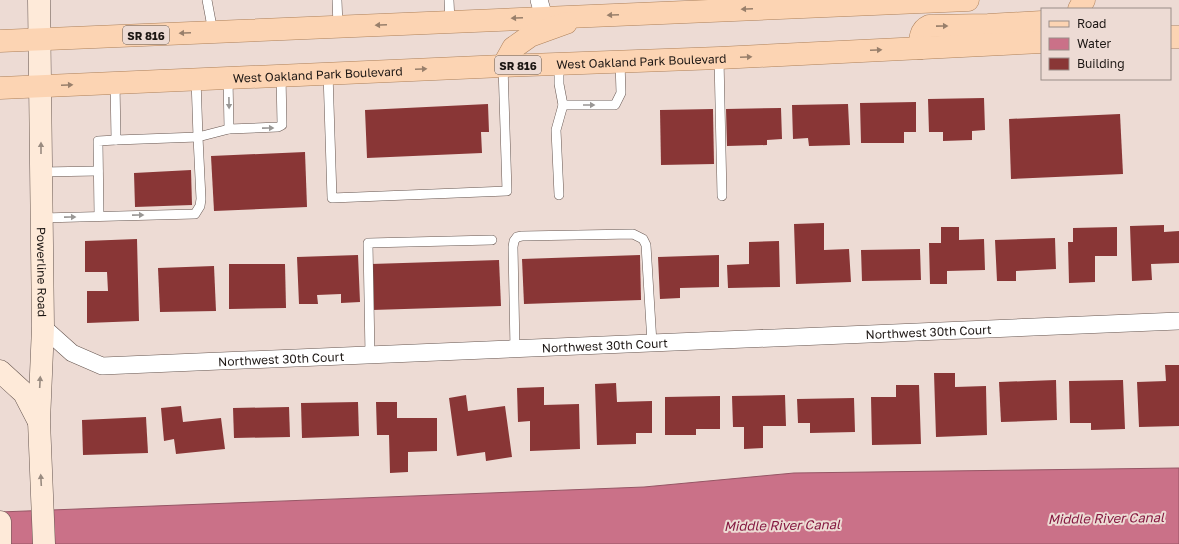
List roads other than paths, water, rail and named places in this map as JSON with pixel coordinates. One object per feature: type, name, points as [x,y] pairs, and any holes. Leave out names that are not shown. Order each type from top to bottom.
[{"type":"main road","name":"Powerline Road","points":[[39,0],[43,327],[39,421],[44,544]]},
{"type":"main road","name":"SR 816","points":[[0,41],[450,22],[544,6],[584,16],[636,10],[769,4],[968,0]]},
{"type":"main road","points":[[502,66],[513,48],[530,36],[584,16]]},
{"type":"main road","points":[[920,48],[922,31],[929,26],[1041,22]]},
{"type":"main road","name":"West Oakland Park Boulevard","points":[[0,88],[328,73],[719,58],[1041,42]]},
{"type":"main road","points":[[0,371],[24,393],[39,421]]},
{"type":"main road","points":[[0,522],[0,544]]},
{"type":"street","name":"Northwest 30th Court","points":[[43,327],[72,353],[102,366],[1179,321]]},
{"type":"lane","points":[[208,0],[213,32]]},
{"type":"lane","points":[[338,0],[338,26]]},
{"type":"lane","points":[[449,0],[450,22]]},
{"type":"lane","points":[[719,58],[722,196]]},
{"type":"lane","points":[[564,105],[615,105],[621,93],[620,62]]},
{"type":"lane","points":[[558,64],[558,84],[564,105],[556,130],[558,195]]},
{"type":"lane","points":[[328,73],[332,198],[460,193],[508,191],[502,66]]},
{"type":"lane","points":[[99,216],[98,141],[198,138],[229,128],[278,128],[282,125],[281,75]]},
{"type":"lane","points":[[228,78],[229,128]]},
{"type":"lane","points":[[42,218],[194,214],[200,206],[201,199],[196,79]]},
{"type":"lane","points":[[115,82],[116,140]]},
{"type":"lane","points":[[42,172],[98,171]]},
{"type":"lane","points":[[515,349],[513,248],[514,241],[517,237],[522,236],[633,234],[642,239],[646,245],[652,343]]},
{"type":"lane","points":[[370,355],[368,243],[492,240]]},
{"type":"water","name":"Middle River Canal","points":[[1179,468],[1179,544],[0,544],[0,512],[644,487],[794,473]]}]
